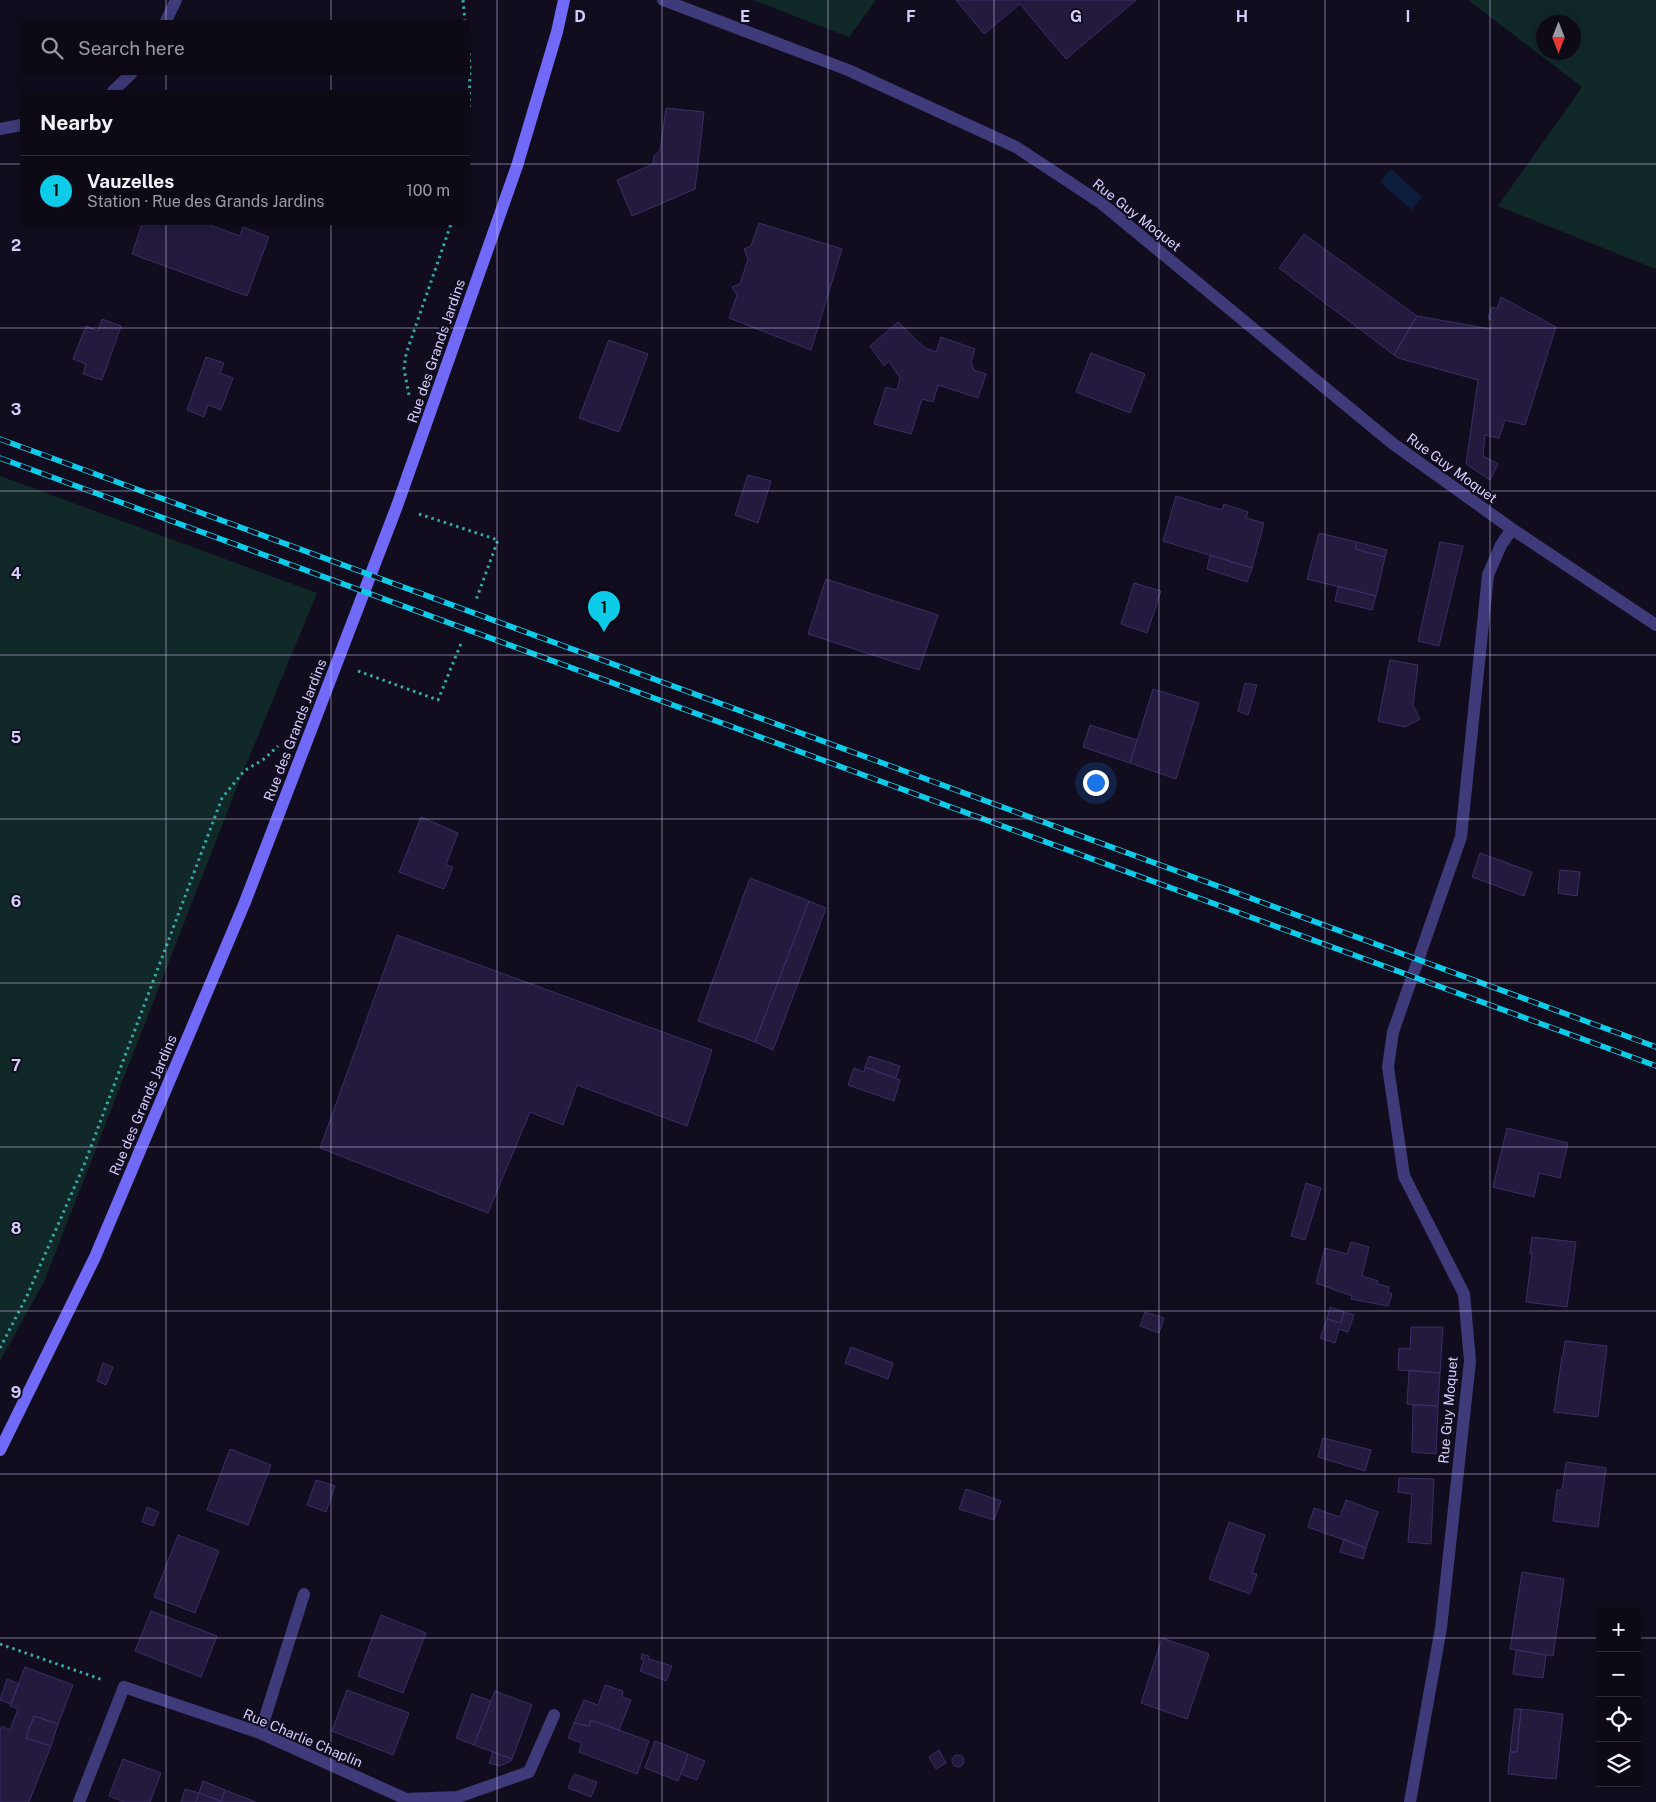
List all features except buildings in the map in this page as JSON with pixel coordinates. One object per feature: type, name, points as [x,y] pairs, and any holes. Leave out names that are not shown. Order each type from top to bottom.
[{"type":"main road","name":"Rue des Grands Jardins","points":[[0,1450],[96,1257],[246,902],[397,506],[517,166],[557,32],[564,0]]},
{"type":"street","points":[[166,20],[176,0]]},
{"type":"street","name":"Rue Guy Moquet","points":[[663,0],[848,70],[1016,147],[1101,203],[1392,443],[1512,529],[1656,625]]},
{"type":"street","points":[[114,90],[130,75]]},
{"type":"street","points":[[0,129],[20,125]]},
{"type":"street","name":"Rue Guy Moquet","points":[[1410,1802],[1440,1628],[1470,1361],[1464,1294],[1404,1176],[1388,1067],[1393,1032],[1461,838],[1488,575],[1501,545],[1512,529]]},
{"type":"street","points":[[260,1733],[304,1594]]},
{"type":"street","points":[[79,1802],[124,1687]]},
{"type":"street","name":"Rue Charlie Chaplin","points":[[124,1687],[260,1733],[406,1799],[458,1798],[529,1772],[554,1715]]},
{"type":"path","points":[[463,0],[465,20]]},
{"type":"path","points":[[469,90],[470,75]]},
{"type":"path","points":[[408,403],[410,394],[404,369],[406,354],[451,225]]},
{"type":"path","points":[[397,506],[498,540],[476,600]]},
{"type":"path","points":[[337,663],[438,700],[462,642]]},
{"type":"path","points":[[0,1348],[26,1298],[84,1165],[222,798],[244,771],[264,759],[284,740]]},
{"type":"path","points":[[0,1644],[124,1687]]},
{"type":"green space","points":[[753,0],[876,0],[849,37]]},
{"type":"green space","points":[[1468,0],[1656,0],[1656,269],[1498,206],[1582,87],[1547,60],[1581,60],[1581,15],[1536,15],[1536,52]]},
{"type":"green space","points":[[0,476],[317,593],[239,782],[44,1282],[0,1361]]},
{"type":"water","points":[[1391,169],[1422,197],[1412,210],[1380,182]]},
{"type":"railway","points":[[0,439],[1656,1047]]},
{"type":"railway","points":[[0,458],[1656,1066]]},
{"type":"place","name":"Vauzelles","points":[[604,632]]}]
